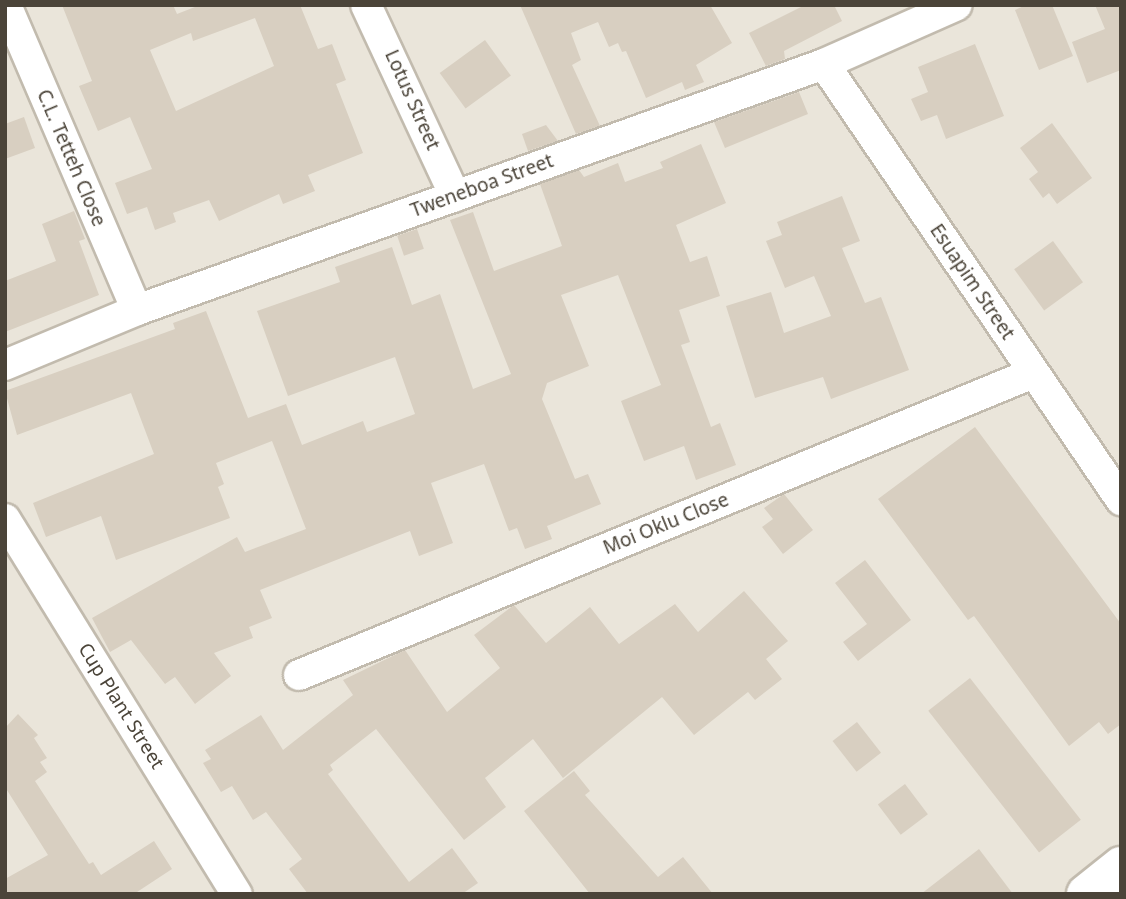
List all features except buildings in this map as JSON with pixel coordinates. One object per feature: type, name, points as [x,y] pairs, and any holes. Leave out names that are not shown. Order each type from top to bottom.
[{"type":"street","name":"C.L. Tetteh Close","points":[[6,5],[137,310]]},
{"type":"street","name":"Lotus Street","points":[[366,5],[455,196]]},
{"type":"street","name":"Tweneboa Street","points":[[5,365],[137,310],[824,64],[957,5]]},
{"type":"street","name":"Esuapim Street","points":[[824,64],[1121,500]]},
{"type":"street","name":"Moi Oklu Close","points":[[299,675],[1033,373]]},
{"type":"street","name":"Cup Plant Street","points":[[5,519],[237,894]]},
{"type":"street","points":[[1086,894],[1121,866]]},
{"type":"shaded area","points":[[5,5],[1121,5],[1121,894],[5,894]]}]
